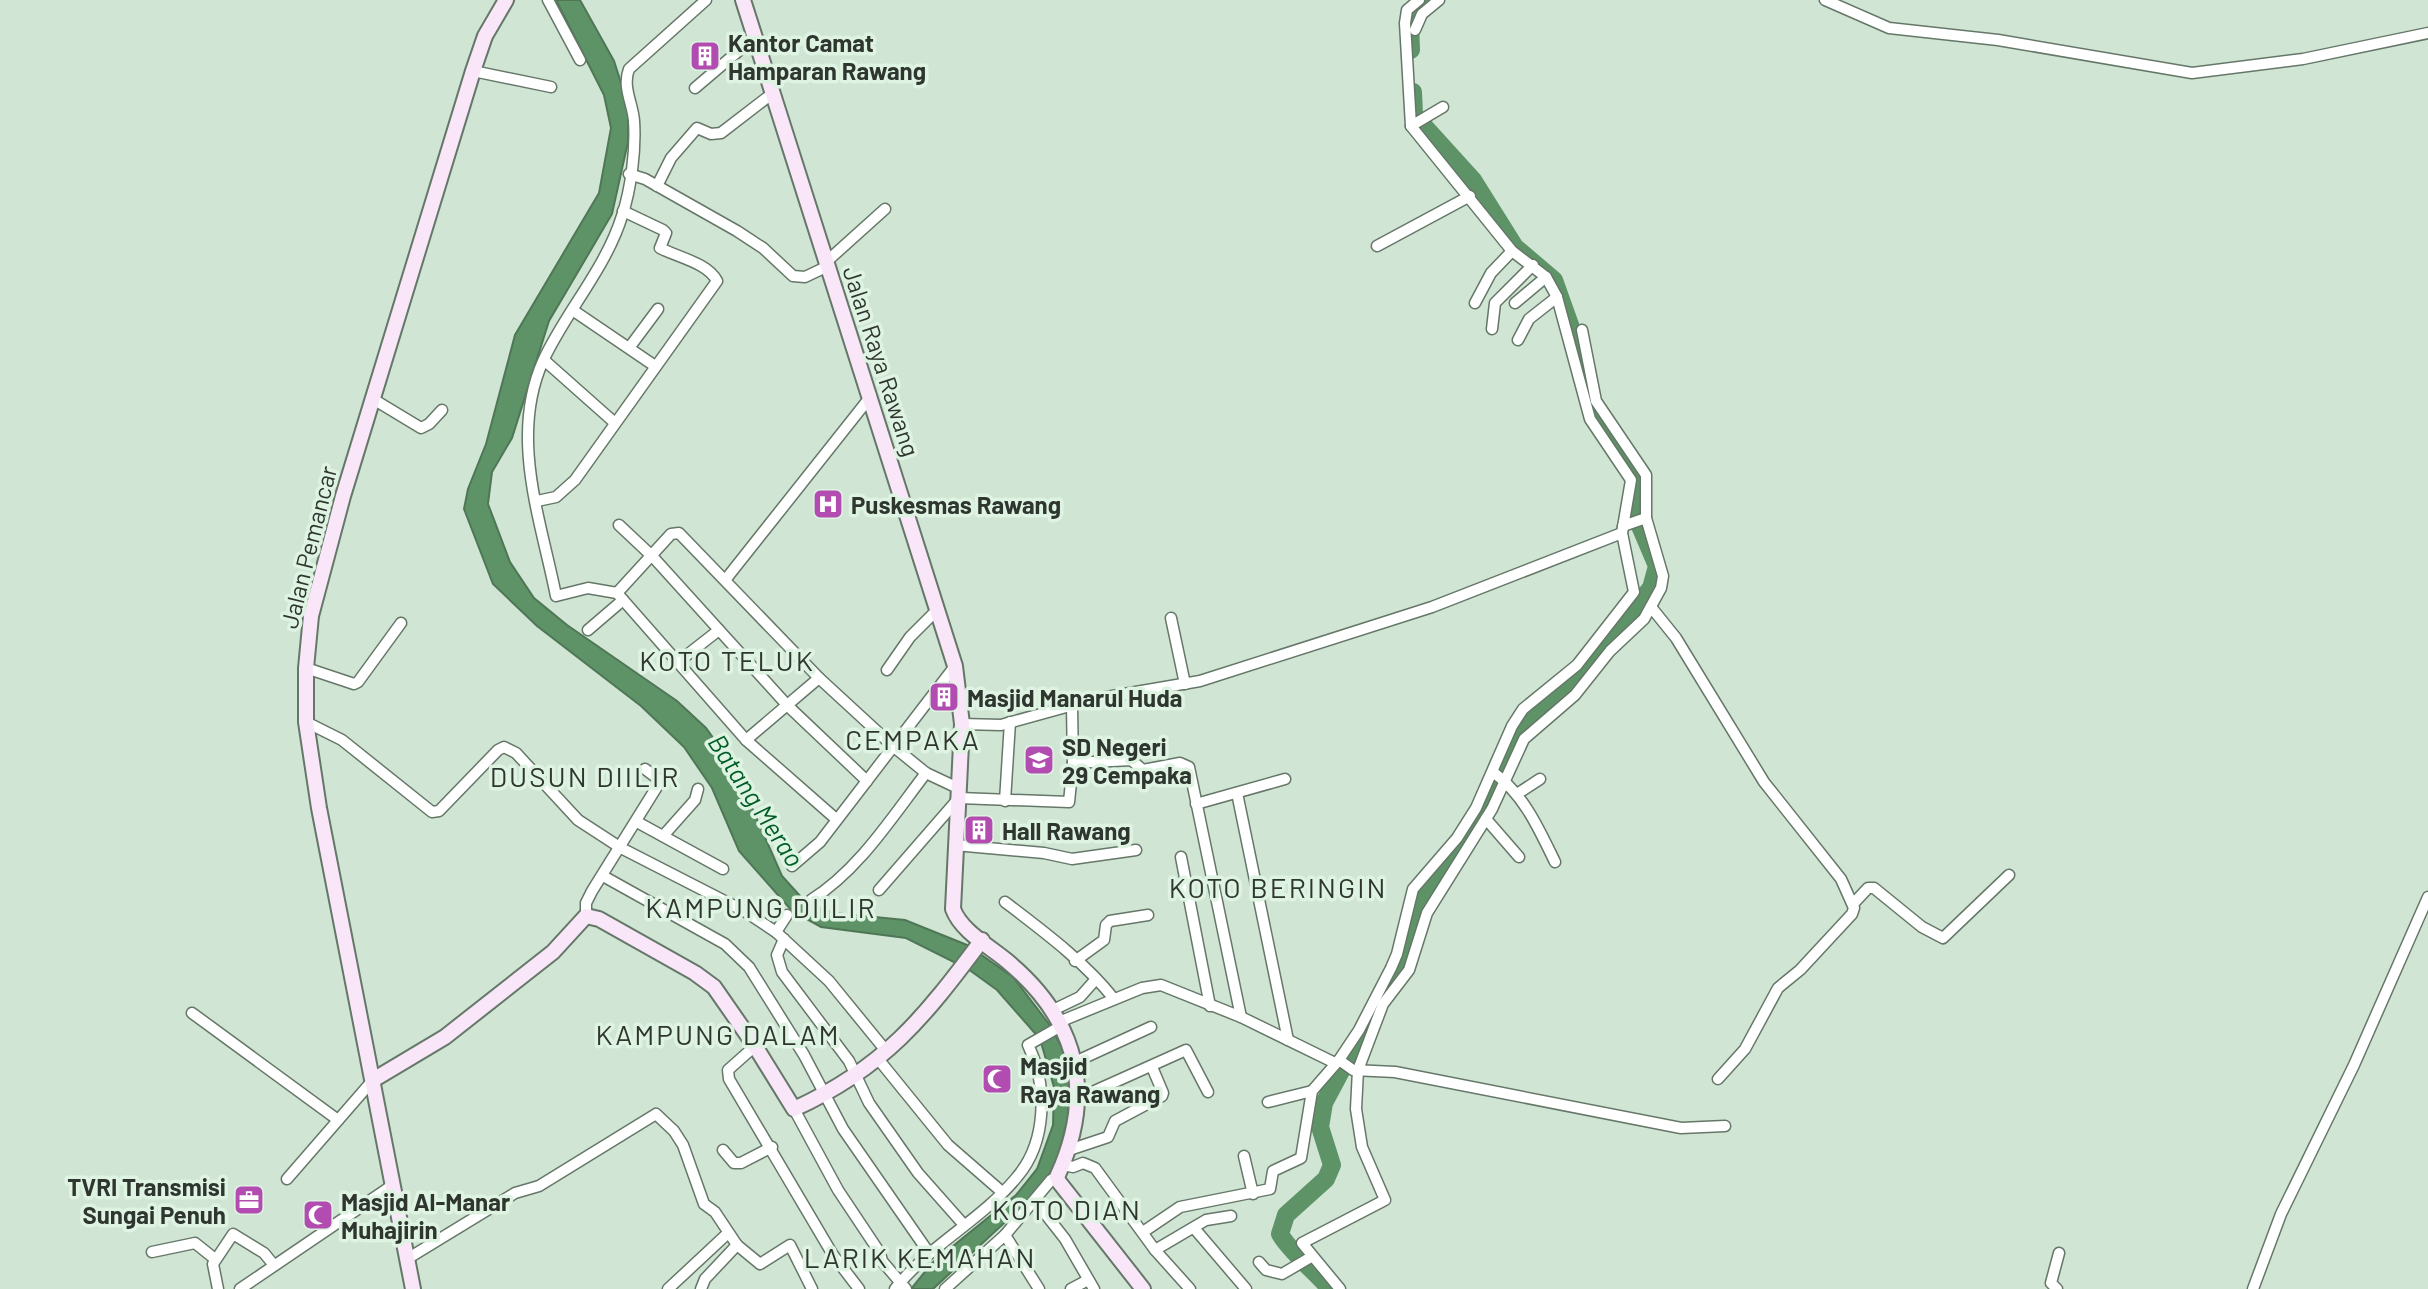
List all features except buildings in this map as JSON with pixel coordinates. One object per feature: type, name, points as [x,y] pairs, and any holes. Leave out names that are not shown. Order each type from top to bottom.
[{"type":"main road","name":"Jalan Pemancar","points":[[413,1289],[319,808],[306,722],[306,668],[311,617],[373,399],[473,71],[485,36],[506,0]]},
{"type":"main road","name":"Jalan Raya Rawang","points":[[743,0],[956,666],[962,724],[953,909],[979,943],[1018,970],[1057,1022],[1075,1062],[1079,1098],[1069,1150],[1060,1171]]},
{"type":"main road","points":[[373,1080],[444,1037],[553,952],[586,916],[599,919],[695,973],[714,987],[794,1109],[825,1095],[883,1056],[926,1013],[979,943]]},
{"type":"main road","points":[[1060,1171],[1143,1289]]},
{"type":"street","points":[[548,0],[580,60]]},
{"type":"street","points":[[706,0],[629,69],[626,82],[634,124],[623,211],[574,311],[544,360],[526,435],[526,456],[555,596],[588,588],[620,596],[746,740],[836,819]]},
{"type":"street","points":[[1268,1102],[1312,1091],[1339,1062],[1398,955],[1413,889],[1457,838],[1495,773],[1512,726],[1523,709],[1566,676],[1632,597],[1634,587],[1624,528],[1631,480],[1590,419],[1556,297],[1546,277],[1512,251],[1416,124],[1405,23],[1408,10],[1419,0]]},
{"type":"street","points":[[1415,30],[1422,14],[1439,0]]},
{"type":"street","points":[[1825,0],[1889,28],[1998,40],[2192,73],[2303,59],[2428,33]]},
{"type":"street","points":[[695,88],[755,37]]},
{"type":"street","points":[[473,71],[551,87]]},
{"type":"street","points":[[657,186],[671,158],[697,128],[711,134],[721,133],[772,93]]},
{"type":"street","points":[[1416,124],[1443,107]]},
{"type":"street","points":[[629,174],[657,186],[755,242],[793,276],[805,276],[826,265],[885,209]]},
{"type":"street","points":[[1377,246],[1470,196]]},
{"type":"street","points":[[537,501],[556,497],[575,480],[716,284],[717,278],[680,256],[662,249],[660,246],[666,233],[663,230],[623,211]]},
{"type":"street","points":[[1475,303],[1492,273],[1512,251]]},
{"type":"street","points":[[1492,328],[1495,303],[1533,265]]},
{"type":"street","points":[[1515,303],[1546,277]]},
{"type":"street","points":[[1518,340],[1529,319],[1556,297]]},
{"type":"street","points":[[629,348],[658,309]]},
{"type":"street","points":[[574,311],[655,366]]},
{"type":"street","points":[[1340,1289],[1307,1260],[1302,1244],[1385,1200],[1362,1147],[1356,1109],[1355,1070],[1387,996],[1409,970],[1430,907],[1486,819],[1524,739],[1576,695],[1651,607],[1663,576],[1645,518],[1646,475],[1596,401],[1582,330]]},
{"type":"street","points":[[544,360],[615,423]]},
{"type":"street","points":[[726,579],[871,396]]},
{"type":"street","points":[[373,399],[421,428],[429,424],[442,410]]},
{"type":"street","points":[[962,724],[1010,722],[1095,699],[1185,684],[1309,648],[1432,607],[1645,518]]},
{"type":"street","points":[[619,525],[653,557],[786,705],[867,781]]},
{"type":"street","points":[[588,630],[671,534],[679,533],[820,678],[894,747],[926,773],[960,793],[1006,801],[1069,802],[1073,763],[1072,707]]},
{"type":"street","points":[[1651,607],[1675,638],[1764,782],[1823,854],[1853,904],[1852,914],[1800,970],[1778,988],[1745,1049],[1718,1079]]},
{"type":"street","points":[[887,670],[910,637],[938,608]]},
{"type":"street","points":[[1171,618],[1185,684]]},
{"type":"street","points":[[306,668],[354,684],[401,623]]},
{"type":"street","points":[[678,662],[719,630]]},
{"type":"street","points":[[792,866],[820,842],[956,666]]},
{"type":"street","points":[[746,740],[820,678]]},
{"type":"street","points":[[306,722],[342,740],[432,812],[439,811],[498,750],[509,749],[516,753],[570,814],[621,848],[746,912],[780,935],[830,981],[948,1145],[1002,1192]]},
{"type":"street","points":[[1006,801],[1010,722]]},
{"type":"street","points":[[1073,763],[1131,761],[1143,769],[1184,764],[1189,767],[1241,1017]]},
{"type":"street","points":[[586,916],[586,904],[659,781],[645,769]]},
{"type":"street","points":[[811,900],[831,887],[866,850],[926,773]]},
{"type":"street","points":[[1495,773],[1506,781],[1531,811],[1555,862]]},
{"type":"street","points":[[1196,804],[1285,779]]},
{"type":"street","points":[[1517,794],[1540,779]]},
{"type":"street","points":[[663,836],[695,800],[698,789]]},
{"type":"street","points":[[879,890],[960,793]]},
{"type":"street","points":[[1237,793],[1288,1040]]},
{"type":"street","points":[[1486,819],[1519,858]]},
{"type":"street","points":[[637,822],[723,869]]},
{"type":"street","points":[[955,845],[1044,853],[1072,859],[1136,850]]},
{"type":"street","points":[[1181,857],[1210,1006]]},
{"type":"street","points":[[1853,904],[1868,888],[1874,888],[1922,928],[1943,938],[2009,875]]},
{"type":"street","points":[[603,876],[725,944],[743,958],[804,1055],[860,1155],[929,1253]]},
{"type":"street","points":[[2253,1289],[2281,1214],[2354,1065],[2428,897]]},
{"type":"street","points":[[1005,902],[1096,979],[1114,999]]},
{"type":"street","points":[[787,915],[777,955],[782,972],[849,1061],[869,1103],[918,1173],[951,1214],[964,1225]]},
{"type":"street","points":[[1075,961],[1104,940],[1106,925],[1110,921],[1148,915]]},
{"type":"street","points":[[1398,955],[1412,959]]},
{"type":"street","points":[[794,1109],[838,1190],[900,1287],[929,1253],[1002,1192],[1026,1164],[1040,1125],[1040,1078],[1027,1045],[1057,1022],[1096,979]]},
{"type":"street","points":[[1057,1022],[1142,988],[1161,985],[1241,1017],[1355,1070],[1395,1072],[1681,1128],[1725,1126]]},
{"type":"street","points":[[192,1013],[338,1120]]},
{"type":"street","points":[[1075,1062],[1151,1027]]},
{"type":"street","points":[[755,1046],[731,1066],[727,1074],[833,1255],[859,1289]]},
{"type":"street","points":[[1079,1098],[1152,1068],[1186,1050],[1208,1092]]},
{"type":"street","points":[[1069,1150],[1108,1137],[1115,1121],[1162,1096],[1152,1068]]},
{"type":"street","points":[[287,1179],[373,1080]]},
{"type":"street","points":[[1143,1232],[1181,1208],[1253,1194],[1273,1187],[1272,1171],[1301,1158],[1312,1091]]},
{"type":"street","points":[[407,1259],[515,1192],[539,1186],[656,1114],[678,1138],[704,1204],[715,1212],[727,1234],[760,1264],[790,1245],[812,1289]]},
{"type":"street","points":[[723,1150],[734,1163],[741,1163],[772,1147]]},
{"type":"street","points":[[1244,1156],[1253,1194]]},
{"type":"street","points":[[945,1289],[1005,1235],[1060,1171],[1083,1163],[1095,1168],[1155,1250],[1190,1289]]},
{"type":"street","points":[[240,1289],[393,1185]]},
{"type":"street","points":[[1036,1202],[1065,1239],[1091,1284],[1070,1289]]},
{"type":"street","points":[[1155,1250],[1217,1216],[1231,1216]]},
{"type":"street","points":[[1194,1228],[1246,1289]]},
{"type":"street","points":[[218,1289],[218,1279],[212,1268],[215,1259],[233,1234],[264,1253],[273,1265]]},
{"type":"street","points":[[668,1289],[727,1234]]},
{"type":"street","points":[[1005,1235],[1039,1289]]},
{"type":"street","points":[[152,1252],[195,1243],[215,1259]]},
{"type":"street","points":[[701,1289],[705,1279],[737,1245]]},
{"type":"street","points":[[2057,1289],[2052,1283],[2059,1253]]},
{"type":"street","points":[[1259,1262],[1266,1270],[1282,1274],[1307,1260]]},
{"type":"shaded area","name":"Batang Merao","points":[[556,0],[580,0],[614,61],[628,105],[628,142],[612,214],[549,321],[512,438],[492,472],[488,504],[510,562],[534,598],[567,625],[677,701],[706,728],[734,767],[782,876],[801,897],[814,906],[834,913],[905,920],[967,945],[1013,977],[1049,1024],[1064,1051],[1070,1088],[1068,1117],[1058,1158],[1042,1188],[933,1289],[911,1289],[932,1263],[1016,1195],[1037,1169],[1053,1125],[1054,1087],[1040,1039],[997,990],[968,969],[906,938],[821,927],[792,911],[739,851],[712,788],[684,747],[641,706],[537,626],[493,584],[464,509],[468,489],[486,444],[515,335],[599,193],[611,128],[604,95]]},
{"type":"waterway","points":[[1411,50],[1410,23],[1427,0]]},
{"type":"waterway","points":[[1330,1289],[1280,1234],[1286,1215],[1326,1179],[1332,1165],[1320,1127],[1324,1103],[1373,1011],[1406,962],[1428,885],[1468,838],[1529,716],[1574,683],[1651,588],[1657,566],[1634,512],[1637,478],[1588,400],[1584,364],[1554,280],[1515,247],[1473,180],[1414,115],[1413,92]]},
{"type":"place","name":"Kantor Camat Hamparan Rawang","points":[[705,56]]},
{"type":"place","name":"Puskesmas Rawang","points":[[828,504]]},
{"type":"place","name":"Masjid Manarul Huda","points":[[944,697]]},
{"type":"place","name":"SD Negeri 29 Cempaka","points":[[1039,760]]},
{"type":"place","name":"Hall Rawang","points":[[979,830]]},
{"type":"place","name":"Masjid Raya Rawang","points":[[997,1079]]},
{"type":"place","name":"TVRI Transmisi Sungai Penuh","points":[[249,1200]]},
{"type":"place","name":"Masjid Al-Manar Muhajirin","points":[[318,1215]]},
{"type":"district","name":"KOTO TELUK","points":[[727,660]]},
{"type":"district","name":"CEMPAKA","points":[[913,739]]},
{"type":"district","name":"DUSUN DIILIR","points":[[585,776]]},
{"type":"district","name":"KOTO BERINGIN","points":[[1278,887]]},
{"type":"district","name":"KAMPUNG DIILIR","points":[[761,907]]},
{"type":"district","name":"KAMPUNG DALAM","points":[[718,1034]]},
{"type":"district","name":"KOTO DIAN","points":[[1067,1209]]},
{"type":"district","name":"LARIK KEMAHAN","points":[[920,1257]]}]
